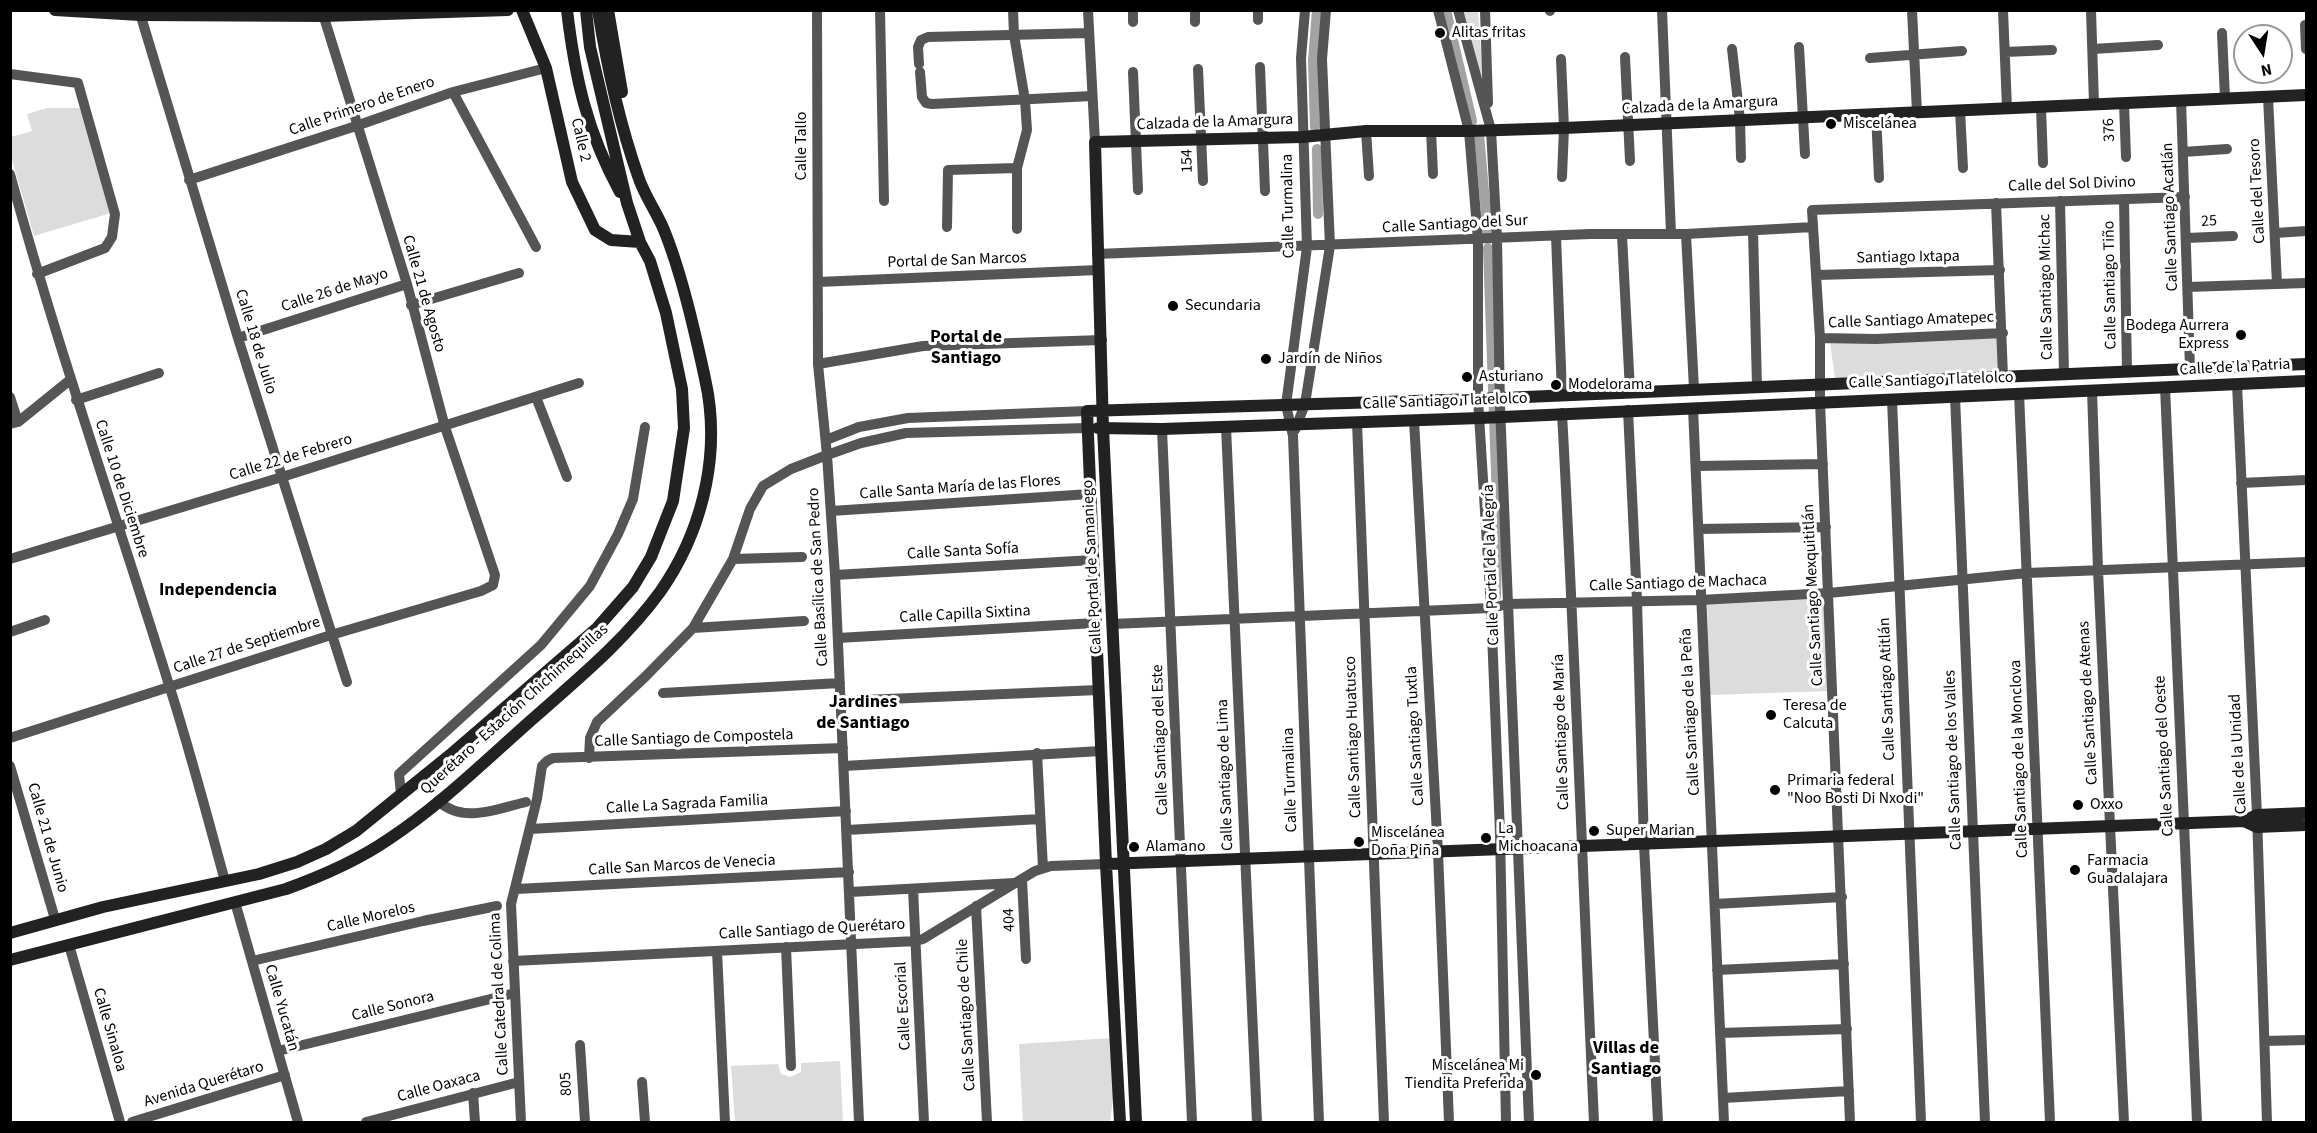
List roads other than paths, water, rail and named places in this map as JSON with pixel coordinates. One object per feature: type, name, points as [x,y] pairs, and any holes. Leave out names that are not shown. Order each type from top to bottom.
[{"type":"street","points":[[56,10],[139,13],[508,10]]},
{"type":"street","name":"Calle 2","points":[[522,10],[546,68],[572,182],[595,230],[611,240],[640,242]]},
{"type":"street","points":[[567,10],[578,87],[589,124],[604,164],[627,203]]},
{"type":"street","name":"Querétaro - Estación Chichimequillas","points":[[10,933],[55,920],[259,874],[297,862],[326,849],[356,831],[450,755],[597,628],[633,587],[651,557],[673,501],[684,428],[682,389],[666,313],[650,261],[640,242],[627,203],[590,47],[585,10]]},
{"type":"street","name":"Querétaro - Estación Chichimequillas","points":[[10,960],[286,889],[322,876],[389,839],[438,801],[586,672],[621,638],[660,592],[675,568],[696,522],[709,467],[711,440],[708,396],[688,304],[663,228],[644,193],[636,171],[615,98],[598,10]]},
{"type":"street","points":[[608,10],[621,89],[631,130],[663,228]]},
{"type":"street","name":"Calle Tallo","points":[[817,10],[818,282]]},
{"type":"street","points":[[880,10],[884,201]]},
{"type":"street","points":[[1013,10],[1014,35],[1026,100],[1027,130],[1017,168],[1017,229]]},
{"type":"street","name":"Calle Portal de Samaniego","points":[[1088,10],[1095,142],[1103,428],[1136,1122]]},
{"type":"street","points":[[1133,10],[1133,22]]},
{"type":"street","points":[[1195,10],[1195,22]]},
{"type":"street","name":"Calle Turmalina","points":[[1305,10],[1301,58],[1307,247],[1286,405],[1293,428],[1319,1122]]},
{"type":"street","name":"Calle Turmalina","points":[[1293,428],[1305,404],[1330,246],[1322,60],[1326,10]]},
{"type":"street","name":"Calle Portal de la Alegría","points":[[1438,10],[1469,131],[1478,240],[1478,399],[1491,608],[1501,849],[1506,1122]]},
{"type":"street","name":"Calle Portal de la Alegría","points":[[1458,10],[1490,125],[1497,238],[1500,397],[1529,1122]]},
{"type":"street","points":[[1485,10],[1490,125]]},
{"type":"street","points":[[1662,10],[1671,234]]},
{"type":"street","points":[[1912,10],[1917,112]]},
{"type":"street","points":[[2004,10],[2007,108]]},
{"type":"street","points":[[2091,10],[2094,104]]},
{"type":"street","name":"Calle 18 de Julio","points":[[139,13],[238,338],[347,682]]},
{"type":"street","name":"Calle 21 de Agosto","points":[[323,13],[356,126],[407,284],[445,427],[495,575],[493,585]]},
{"type":"street","points":[[2305,25],[2307,49]]},
{"type":"street","points":[[1089,33],[927,37],[921,40],[918,47],[922,97],[926,103],[1092,96]]},
{"type":"street","points":[[2222,33],[2225,98]]},
{"type":"street","points":[[2093,49],[2158,45]]},
{"type":"street","points":[[1799,47],[1805,154]]},
{"type":"street","points":[[1732,49],[1740,120],[1741,158]]},
{"type":"street","points":[[2005,52],[2052,50]]},
{"type":"street","points":[[1870,58],[1962,51]]},
{"type":"street","points":[[1625,57],[1630,161]]},
{"type":"street","points":[[1561,59],[1564,128],[1562,177]]},
{"type":"street","points":[[1260,67],[1265,191]]},
{"type":"street","name":"Calle Primero de Enero","points":[[189,180],[453,92],[546,68]]},
{"type":"street","name":"154","points":[[1197,69],[1203,181]]},
{"type":"street","points":[[1133,72],[1138,190]]},
{"type":"street","points":[[10,74],[78,83],[115,214],[112,237],[105,248],[38,274]]},
{"type":"street","points":[[453,92],[536,247]]},
{"type":"street","name":"Calzada de la Amargura","points":[[1095,142],[1302,137],[1366,131],[1469,131],[1490,125],[1564,128],[2307,95]]},
{"type":"street","name":"Calle del Tesoro","points":[[2268,97],[2277,284]]},
{"type":"street","name":"Calle Santiago Acatlán","points":[[2181,100],[2190,368]]},
{"type":"street","name":"376","points":[[2124,103],[2126,157]]},
{"type":"street","points":[[2041,107],[2043,163]]},
{"type":"street","points":[[1960,110],[1963,168]]},
{"type":"street","points":[[1876,114],[1879,178]]},
{"type":"street","points":[[1431,130],[1433,174]]},
{"type":"street","points":[[1366,131],[1369,176]]},
{"type":"street","points":[[2183,152],[2227,149]]},
{"type":"street","points":[[947,227],[948,170],[1017,168]]},
{"type":"street","name":"Calle 10 de Diciembre","points":[[10,174],[76,400],[170,687],[225,881]]},
{"type":"street","name":"Calle del Sol Divino","points":[[1996,203],[2185,197]]},
{"type":"street","name":"Calle Santiago Tiño","points":[[2124,199],[2127,371]]},
{"type":"street","name":"Calle Santiago Michac","points":[[2060,201],[2064,373]]},
{"type":"street","points":[[1996,203],[2003,376]]},
{"type":"street","name":"Calle Santiago Mexquititlán","points":[[1850,1122],[1840,836],[1820,402],[1820,338],[1812,210],[1996,203]]},
{"type":"street","name":"Calle Santiago del Sur","points":[[1097,254],[1497,238],[1686,234],[1813,227]]},
{"type":"street","points":[[1753,231],[1757,386]]},
{"type":"street","points":[[2275,233],[2307,231]]},
{"type":"street","points":[[1686,234],[1694,389]]},
{"type":"street","points":[[1622,235],[1630,391]]},
{"type":"street","points":[[1556,236],[1562,394]]},
{"type":"street","name":"25","points":[[2187,238],[2233,236]]},
{"type":"street","name":"Portal de San Marcos","points":[[818,282],[1098,270]]},
{"type":"street","name":"Santiago Ixtapa","points":[[1817,275],[2000,270]]},
{"type":"street","points":[[411,305],[519,273]]},
{"type":"street","name":"Calle Basílica de San Pedro","points":[[818,282],[818,364],[826,440],[835,575],[859,1122]]},
{"type":"street","points":[[2188,287],[2307,283]]},
{"type":"street","name":"Calle 26 de Mayo","points":[[238,338],[407,284]]},
{"type":"street","name":"Calle Santiago Amatepec","points":[[1820,338],[1876,339],[2002,333]]},
{"type":"street","points":[[818,364],[923,346],[1102,340]]},
{"type":"street","name":"Calle de la Patria","points":[[2190,368],[2307,364]]},
{"type":"street","name":"Calle Santiago Tlatelolco","points":[[826,440],[859,427],[908,418],[1478,399],[2190,368]]},
{"type":"street","points":[[76,400],[159,373]]},
{"type":"street","points":[[10,397],[14,423],[70,380]]},
{"type":"street","name":"Calle de la Patria","points":[[2165,387],[2307,381]]},
{"type":"street","name":"Calle 22 de Febrero","points":[[10,559],[445,427],[579,383]]},
{"type":"street","name":"Calle de la Unidad","points":[[2236,384],[2257,821],[2267,1122]]},
{"type":"street","name":"Calle Santiago Tlatelolco","points":[[589,758],[590,738],[597,722],[693,628],[732,559],[750,510],[763,486],[791,469],[861,443],[906,433],[1088,428],[1293,428],[1357,422],[2165,387]]},
{"type":"street","name":"Calle Santiago del Oeste","points":[[2165,387],[2197,1122]]},
{"type":"street","name":"Calle Santiago de Atenas","points":[[2092,390],[2098,570],[2124,1122]]},
{"type":"street","name":"Calle Santiago de la Monclova","points":[[2019,393],[2050,1122]]},
{"type":"street","name":"Calle Santiago de los Valles","points":[[1955,396],[1985,1122]]},
{"type":"street","points":[[536,397],[567,477]]},
{"type":"street","name":"Calle Santiago Atitlán","points":[[1892,399],[1921,1122]]},
{"type":"street","name":"Calle Santiago de la Peña","points":[[1693,408],[1724,1122]]},
{"type":"street","points":[[1628,410],[1637,602],[1644,844],[1658,1122]]},
{"type":"street","name":"Calle Portal de Samaniego","points":[[1087,411],[1106,864],[1120,1122]]},
{"type":"street","name":"Calle Santiago de María","points":[[1562,413],[1573,603],[1581,846],[1594,1122]]},
{"type":"street","name":"Calle Santiago Tuxtla","points":[[1414,420],[1438,852],[1449,1122]]},
{"type":"street","name":"Calle Santiago Huatusco","points":[[1357,422],[1384,1122]]},
{"type":"street","points":[[401,794],[399,774],[541,645],[590,586],[618,534],[633,499],[645,427]]},
{"type":"street","name":"Calle Santiago de Lima","points":[[1226,427],[1257,1122]]},
{"type":"street","name":"Calle Santiago del Este","points":[[1162,429],[1192,1122]]},
{"type":"street","points":[[1697,466],[1823,464]]},
{"type":"street","points":[[2241,483],[2307,480]]},
{"type":"street","name":"Calle Santa María de las Flores","points":[[831,511],[1090,494]]},
{"type":"street","points":[[1700,529],[1826,527]]},
{"type":"street","points":[[732,559],[802,557]]},
{"type":"street","name":"Calle Santa Sofía","points":[[835,575],[1093,560]]},
{"type":"street","name":"Calle Santiago de Machaca","points":[[1112,624],[1491,608],[1508,604],[1700,600],[1829,593],[2027,573],[2307,562]]},
{"type":"street","name":"Calle 27 de Septiembre","points":[[10,738],[331,635],[481,591],[493,585]]},
{"type":"street","points":[[10,632],[45,620]]},
{"type":"street","points":[[693,628],[804,621]]},
{"type":"street","name":"Calle Capilla Sixtina","points":[[838,638],[1095,623]]},
{"type":"street","points":[[663,693],[840,683]]},
{"type":"street","points":[[841,701],[1098,690]]},
{"type":"street","name":"Calle Santiago de Compostela","points":[[547,761],[553,758],[843,748]]},
{"type":"street","points":[[844,766],[1101,751]]},
{"type":"street","points":[[1037,753],[1043,868]]},
{"type":"street","name":"Calle Catedral de Colima","points":[[521,1122],[511,904],[530,829],[542,766],[547,761]]},
{"type":"street","name":"Calle 21 de Junio","points":[[10,766],[55,920]]},
{"type":"street","points":[[438,801],[454,812],[464,814],[480,814],[526,802]]},
{"type":"street","name":"Calle La Sagrada Familia","points":[[530,829],[846,811]]},
{"type":"street","points":[[2257,821],[2307,813]]},
{"type":"street","points":[[847,830],[1041,819]]},
{"type":"street","points":[[2257,821],[2307,825]]},
{"type":"street","name":"Calle Santiago de Querétaro","points":[[513,961],[916,941],[1043,868],[2257,821]]},
{"type":"street","name":"Calle San Marcos de Venecia","points":[[516,890],[849,872]]},
{"type":"street","points":[[850,892],[1020,881]]},
{"type":"street","name":"404","points":[[1020,881],[1026,959]]},
{"type":"street","name":"Calle Escorial","points":[[913,889],[924,1122]]},
{"type":"street","points":[[1715,904],[1842,897]]},
{"type":"street","name":"Calle Yucatán","points":[[235,902],[298,1122]]},
{"type":"street","name":"Calle Morelos","points":[[252,961],[497,906]]},
{"type":"street","name":"Calle Santiago de Chile","points":[[976,906],[987,1122]]},
{"type":"street","name":"Calle Sinaloa","points":[[69,945],[120,1122]]},
{"type":"street","points":[[786,947],[791,1066]]},
{"type":"street","points":[[717,951],[725,1122]]},
{"type":"street","points":[[1718,970],[1845,964]]},
{"type":"street","name":"Calle Sonora","points":[[278,1051],[515,993]]},
{"type":"street","points":[[1720,1033],[1847,1029]]},
{"type":"street","points":[[2265,1041],[2307,1040]]},
{"type":"street","name":"805","points":[[580,1045],[585,1122]]},
{"type":"street","name":"Avenida Querétaro","points":[[132,1122],[285,1075]]},
{"type":"street","name":"Calle Oaxaca","points":[[366,1122],[519,1082]]},
{"type":"street","points":[[642,1082],[645,1122]]},
{"type":"street","points":[[1723,1098],[1849,1091]]},
{"type":"street","points":[[473,1093],[475,1122]]},
{"type":"waterway","points":[[1315,127],[1313,61],[1317,10]]},
{"type":"waterway","points":[[1446,10],[1472,121]]},
{"type":"waterway","points":[[1479,134],[1488,236]]},
{"type":"waterway","points":[[1317,149],[1318,214]]},
{"type":"waterway","points":[[1488,248],[1498,529],[1496,596]]},
{"type":"place","name":"Alitas fritas","points":[[1440,33]]},
{"type":"place","name":"Miscelánea","points":[[1831,124]]},
{"type":"place","name":"Secundaria","points":[[1173,306]]},
{"type":"place","name":"Bodega Aurrera Express","points":[[2241,335]]},
{"type":"place","name":"Jardín de Niños","points":[[1266,359]]},
{"type":"place","name":"Asturiano","points":[[1467,377]]},
{"type":"place","name":"Modelorama","points":[[1556,385]]},
{"type":"place","name":"Teresa de Calcuta","points":[[1771,715]]},
{"type":"place","name":"Primaria federal \"Noo Bosti Di Nxodi\"","points":[[1775,790]]},
{"type":"place","name":"Oxxo","points":[[2078,805]]},
{"type":"place","name":"Super Marian","points":[[1594,831]]},
{"type":"place","name":"La Michoacana","points":[[1486,838]]},
{"type":"place","name":"Miscelánea Doña Piña","points":[[1359,842]]},
{"type":"place","name":"Alamano","points":[[1134,847]]},
{"type":"place","name":"Farmacia Guadalajara","points":[[2075,870]]},
{"type":"place","name":"Miscelánea Mi Tiendita Preferida","points":[[1536,1075]]},
{"type":"district","name":"Portal de Santiago","points":[[966,348]]},
{"type":"district","name":"Independencia","points":[[218,591]]},
{"type":"district","name":"Jardines de Santiago","points":[[863,713]]},
{"type":"district","name":"Villas de Santiago","points":[[1626,1059]]}]
